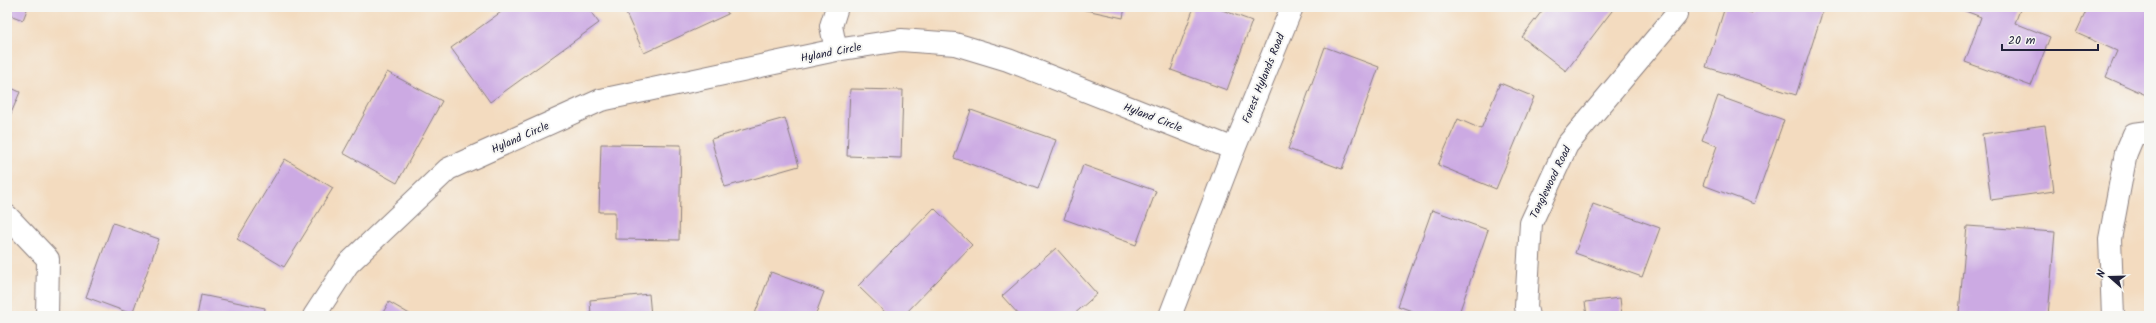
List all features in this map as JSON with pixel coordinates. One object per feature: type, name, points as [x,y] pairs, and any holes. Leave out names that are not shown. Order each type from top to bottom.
[{"type":"street","points":[[836,50],[831,26],[837,7]]},
{"type":"street","name":"Forest Hylands Road","points":[[1234,149],[1292,7]]},
{"type":"street","name":"Tanglewood Road","points":[[1528,316],[1526,307],[1531,223],[1567,145],[1676,15]]},
{"type":"street","name":"Hyland Circle","points":[[314,316],[348,264],[448,169],[601,100],[836,50],[901,40],[955,44],[1008,60],[1234,149]]},
{"type":"street","points":[[2113,316],[2110,238],[2126,153],[2134,134],[2149,132]]},
{"type":"street","points":[[1170,316],[1234,149]]},
{"type":"street","points":[[7,216],[48,259],[47,316]]},
{"type":"building","points":[[7,7],[28,7],[23,20],[7,14]]},
{"type":"building","points":[[508,7],[587,7],[599,23],[490,102],[451,48]]},
{"type":"building","points":[[628,7],[724,7],[728,14],[644,53],[624,9]]},
{"type":"building","points":[[1072,7],[1125,7],[1123,18]]},
{"type":"building","points":[[1194,7],[1214,7],[1252,21],[1227,90],[1171,70]]},
{"type":"building","points":[[1545,7],[1615,7],[1566,71],[1522,37]]},
{"type":"building","points":[[1725,7],[1733,7],[1752,13],[1754,7],[1824,7],[1796,95],[1706,67]]},
{"type":"building","points":[[1955,7],[2021,7],[2015,23],[2050,37],[2031,86],[1965,62],[1981,17]]},
{"type":"building","points":[[2088,7],[2149,7],[2149,87],[2146,95],[2106,77],[2117,51],[2076,33]]},
{"type":"building","points":[[1325,47],[1379,67],[1342,169],[1288,149]]},
{"type":"building","points":[[387,72],[442,101],[397,183],[343,153]]},
{"type":"building","points":[[1500,83],[1534,97],[1496,189],[1438,165],[1458,119],[1481,129]]},
{"type":"building","points":[[7,86],[20,92],[7,123]]},
{"type":"building","points":[[850,89],[903,90],[901,158],[847,156]]},
{"type":"building","points":[[1718,96],[1784,120],[1754,204],[1703,185],[1717,146],[1702,140]]},
{"type":"building","points":[[971,110],[1056,140],[1038,189],[954,158]]},
{"type":"building","points":[[785,118],[799,166],[725,187],[711,139]]},
{"type":"building","points":[[2045,125],[2054,191],[1991,200],[1982,134]]},
{"type":"building","points":[[601,144],[681,145],[679,240],[615,239],[615,212],[599,212]]},
{"type":"building","points":[[285,159],[333,188],[284,267],[237,239]]},
{"type":"building","points":[[1083,165],[1156,191],[1136,245],[1064,219]]},
{"type":"building","points":[[1593,204],[1660,228],[1642,277],[1575,253]]},
{"type":"building","points":[[934,208],[972,245],[903,316],[889,316],[858,286]]},
{"type":"building","points":[[1432,210],[1488,230],[1458,316],[1426,316],[1398,306]]},
{"type":"building","points":[[113,223],[159,239],[132,314],[86,297]]},
{"type":"building","points":[[1967,226],[2055,232],[2048,316],[2003,316],[1959,313]]},
{"type":"building","points":[[1056,248],[1097,294],[1072,316],[1020,316],[1002,296]]},
{"type":"building","points":[[771,272],[824,292],[815,316],[754,316]]},
{"type":"building","points":[[649,294],[651,316],[591,316],[590,300]]},
{"type":"building","points":[[201,295],[265,308],[264,316],[197,316]]},
{"type":"building","points":[[1620,298],[1622,316],[1587,316],[1585,302]]},
{"type":"building","points":[[389,302],[413,316],[381,316]]}]
